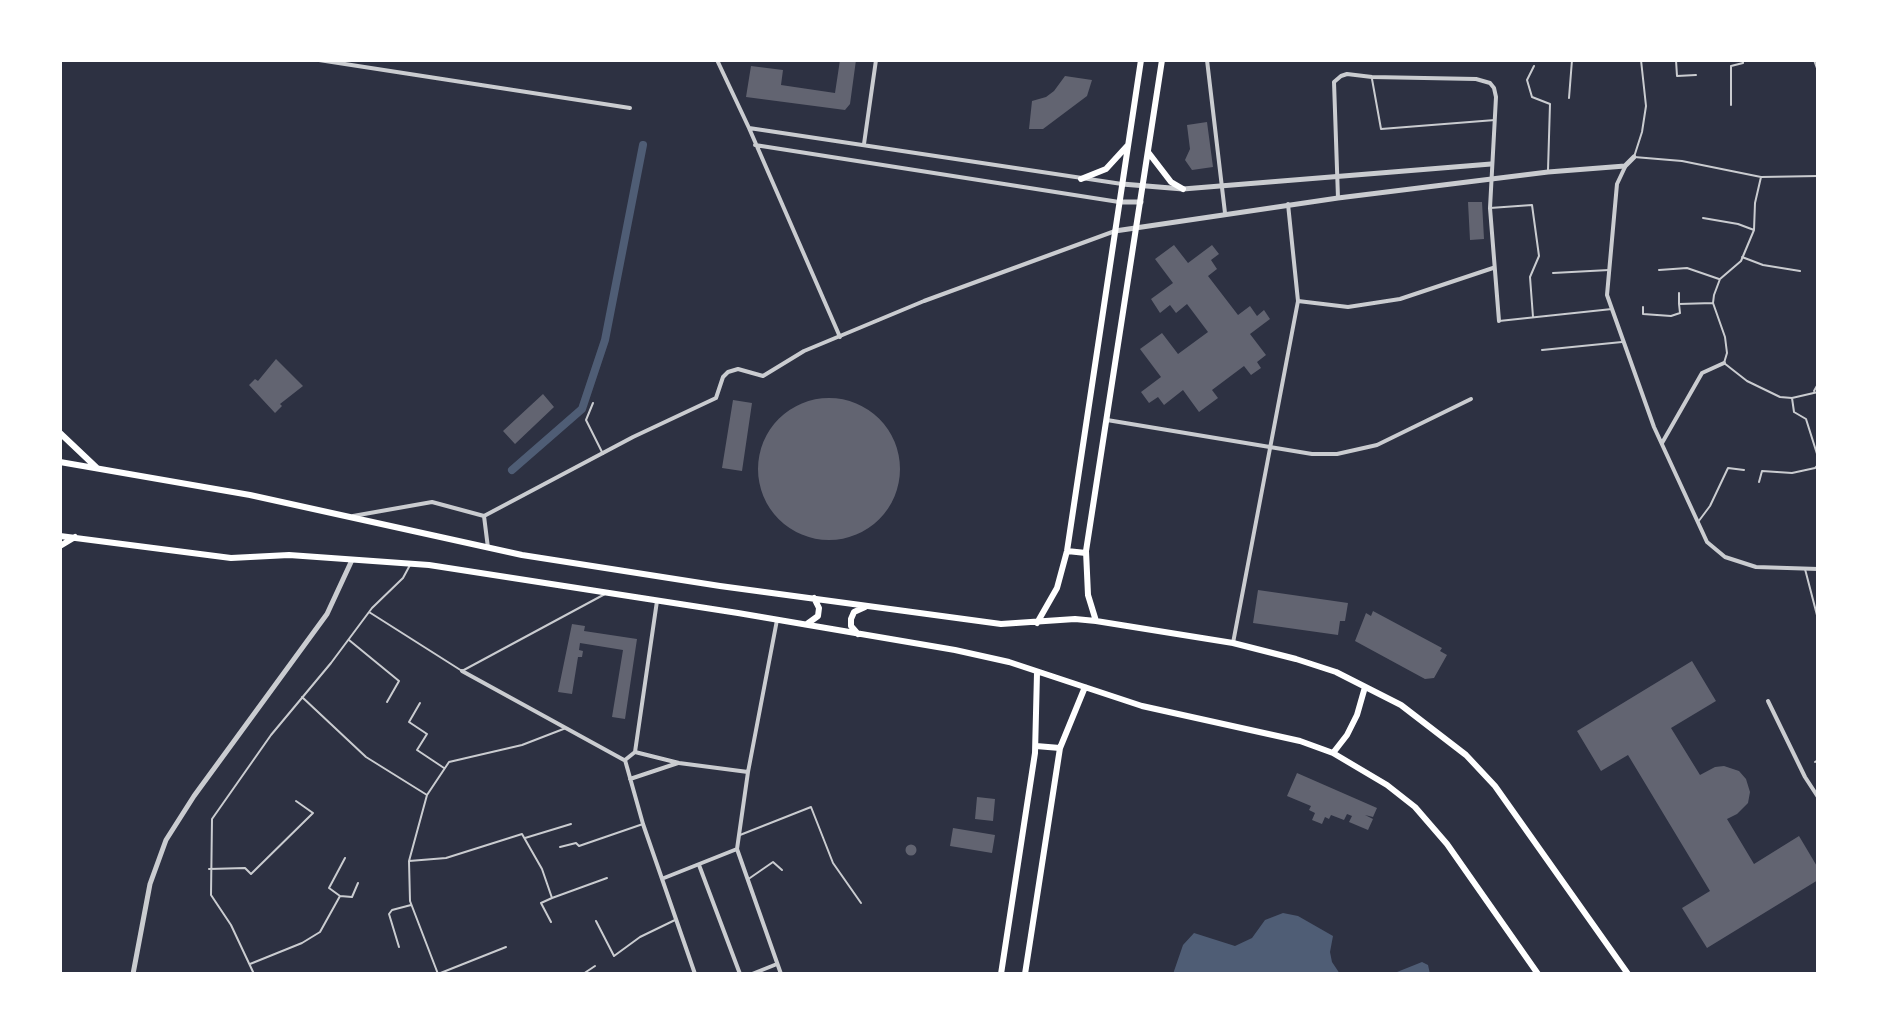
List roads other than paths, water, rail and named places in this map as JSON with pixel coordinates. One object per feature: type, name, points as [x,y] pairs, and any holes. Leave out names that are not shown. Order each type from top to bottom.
[{"type":"main road","points":[[1037,623],[1057,588],[1066,550],[1141,60]]},
{"type":"main road","points":[[1096,621],[1088,595],[1086,553],[1162,60]]},
{"type":"main road","points":[[1080,179],[1106,169],[1128,145]]},
{"type":"main road","points":[[1148,152],[1171,182],[1183,189]]},
{"type":"main road","points":[[60,434],[98,468]]},
{"type":"main road","points":[[60,462],[250,495],[488,548],[866,606],[1001,624],[1075,619],[1096,621],[1233,643],[1306,662],[1336,672],[1401,705],[1445,736],[1495,786],[1628,974]]},
{"type":"main road","points":[[60,536],[231,558],[289,555],[429,565],[806,624],[1009,662],[1142,706],[1299,741],[1332,753],[1393,789],[1423,814],[1447,844],[1538,974]]},
{"type":"main road","points":[[60,546],[75,537]]},
{"type":"main road","points":[[1066,550],[1086,553]]},
{"type":"main road","points":[[806,624],[818,616],[819,608],[814,598]]},
{"type":"main road","points":[[860,635],[851,626],[851,619],[854,612],[866,606]]},
{"type":"main road","points":[[1001,974],[1036,746],[1037,673]]},
{"type":"main road","points":[[1025,974],[1060,748],[1085,687]]},
{"type":"main road","points":[[1332,753],[1347,735],[1357,715],[1365,687]]},
{"type":"main road","points":[[1036,746],[1060,748]]},
{"type":"street","points":[[319,60],[630,108]]},
{"type":"street","points":[[717,60],[840,337]]},
{"type":"street","points":[[864,144],[876,60]]},
{"type":"street","points":[[1207,60],[1224,213]]},
{"type":"street","points":[[1338,198],[1334,82],[1347,74],[1486,81],[1494,88],[1495,120],[1490,208],[1492,268],[1499,321]]},
{"type":"street","points":[[749,128],[1080,179],[1183,189],[1491,164]]},
{"type":"street","points":[[755,145],[1119,202],[1141,202]]},
{"type":"street","points":[[1634,157],[1625,166],[1617,184],[1607,295],[1662,443],[1707,542],[1725,557],[1738,562],[1775,569],[1818,569]]},
{"type":"street","points":[[351,517],[432,502],[484,516],[716,398],[723,377],[728,372],[738,369],[763,376],[788,360],[977,280],[1115,231],[1288,204],[1548,172],[1625,166]]},
{"type":"street","points":[[1233,643],[1298,301],[1288,204]]},
{"type":"street","points":[[1298,301],[1348,307],[1400,299],[1492,268]]},
{"type":"street","points":[[1662,443],[1702,373],[1724,363]]},
{"type":"street","points":[[1107,420],[1312,454],[1347,452],[1377,445],[1471,399]]},
{"type":"street","points":[[484,516],[488,548]]},
{"type":"street","points":[[133,974],[150,884],[166,840],[194,796],[327,614],[351,560]]},
{"type":"street","points":[[625,760],[635,752],[657,601]]},
{"type":"street","points":[[777,620],[748,772],[737,849],[781,974]]},
{"type":"street","points":[[462,671],[625,760],[643,824],[664,878],[695,974]]},
{"type":"street","points":[[1768,701],[1805,777],[1818,797]]},
{"type":"street","points":[[635,752],[679,763],[748,772]]},
{"type":"street","points":[[630,779],[679,763]]},
{"type":"street","points":[[664,878],[737,849]]},
{"type":"street","points":[[699,865],[740,974]]},
{"type":"street","points":[[752,974],[777,964]]},
{"type":"lane","points":[[1569,98],[1572,60]]},
{"type":"lane","points":[[1641,60],[1646,102],[1642,132],[1634,157],[1682,161],[1761,177],[1818,176]]},
{"type":"lane","points":[[1676,60],[1677,76],[1696,75]]},
{"type":"lane","points":[[1731,105],[1731,66],[1743,63],[1743,60]]},
{"type":"lane","points":[[1771,61],[1783,60]]},
{"type":"lane","points":[[1814,60],[1818,71]]},
{"type":"lane","points":[[1534,66],[1527,80],[1532,97],[1550,104],[1548,172]]},
{"type":"lane","points":[[1372,77],[1381,129],[1495,120]]},
{"type":"lane","points":[[1761,177],[1755,203],[1754,230],[1736,267],[1720,279],[1713,303],[1725,338],[1727,353],[1724,363],[1767,393],[1792,398],[1816,391],[1818,384]]},
{"type":"lane","points":[[1490,208],[1532,205],[1539,256],[1530,277],[1533,317]]},
{"type":"lane","points":[[1703,218],[1738,224],[1754,230]]},
{"type":"lane","points":[[1742,256],[1763,265],[1800,271]]},
{"type":"lane","points":[[1659,270],[1687,268],[1720,279]]},
{"type":"lane","points":[[1553,273],[1609,270]]},
{"type":"lane","points":[[1643,307],[1643,314],[1671,316],[1680,314],[1679,293]]},
{"type":"lane","points":[[1679,304],[1713,303]]},
{"type":"lane","points":[[1499,321],[1612,309]]},
{"type":"lane","points":[[1542,350],[1624,342]]},
{"type":"lane","points":[[1792,398],[1794,412],[1806,419],[1818,457]]},
{"type":"lane","points":[[593,403],[586,420],[603,454]]},
{"type":"lane","points":[[1759,482],[1762,471],[1792,473],[1815,468],[1818,465]]},
{"type":"lane","points":[[1698,522],[1710,506],[1728,468],[1743,470]]},
{"type":"lane","points":[[254,974],[231,925],[211,895],[209,869],[212,819],[271,735],[349,640],[369,612],[403,578],[410,564]]},
{"type":"lane","points":[[1805,569],[1818,619]]},
{"type":"lane","points":[[369,612],[462,671],[607,593]]},
{"type":"lane","points":[[349,640],[399,681],[387,702]]},
{"type":"lane","points":[[302,697],[366,757],[427,795]]},
{"type":"lane","points":[[420,703],[409,722],[426,733],[417,750],[444,768]]},
{"type":"lane","points":[[506,947],[438,974],[411,905],[409,861],[427,795],[451,761],[522,745],[566,728]]},
{"type":"lane","points":[[209,869],[245,868],[251,874],[314,813],[296,801]]},
{"type":"lane","points":[[740,835],[811,807],[833,863],[861,903]]},
{"type":"lane","points":[[525,838],[571,824]]},
{"type":"lane","points":[[560,847],[576,843],[579,846],[643,824]]},
{"type":"lane","points":[[409,861],[446,858],[522,834],[542,869],[552,898]]},
{"type":"lane","points":[[345,858],[329,888],[340,896],[352,897],[358,883]]},
{"type":"lane","points":[[747,880],[773,861],[782,870]]},
{"type":"lane","points":[[551,922],[541,903],[607,878]]},
{"type":"lane","points":[[250,964],[312,938],[328,921],[340,896]]},
{"type":"lane","points":[[399,947],[389,914],[392,910],[411,905]]},
{"type":"lane","points":[[596,921],[614,956],[640,937],[678,919]]},
{"type":"lane","points":[[583,974],[596,966]]},
{"type":"water","points":[[1283,913],[1298,916],[1333,936],[1330,952],[1332,962],[1340,974],[1173,974],[1183,945],[1194,933],[1235,946],[1252,938],[1265,920]]},
{"type":"water","points":[[1422,962],[1428,965],[1430,974],[1392,974]]},
{"type":"waterway","points":[[512,470],[582,409],[605,340],[643,145]]}]
